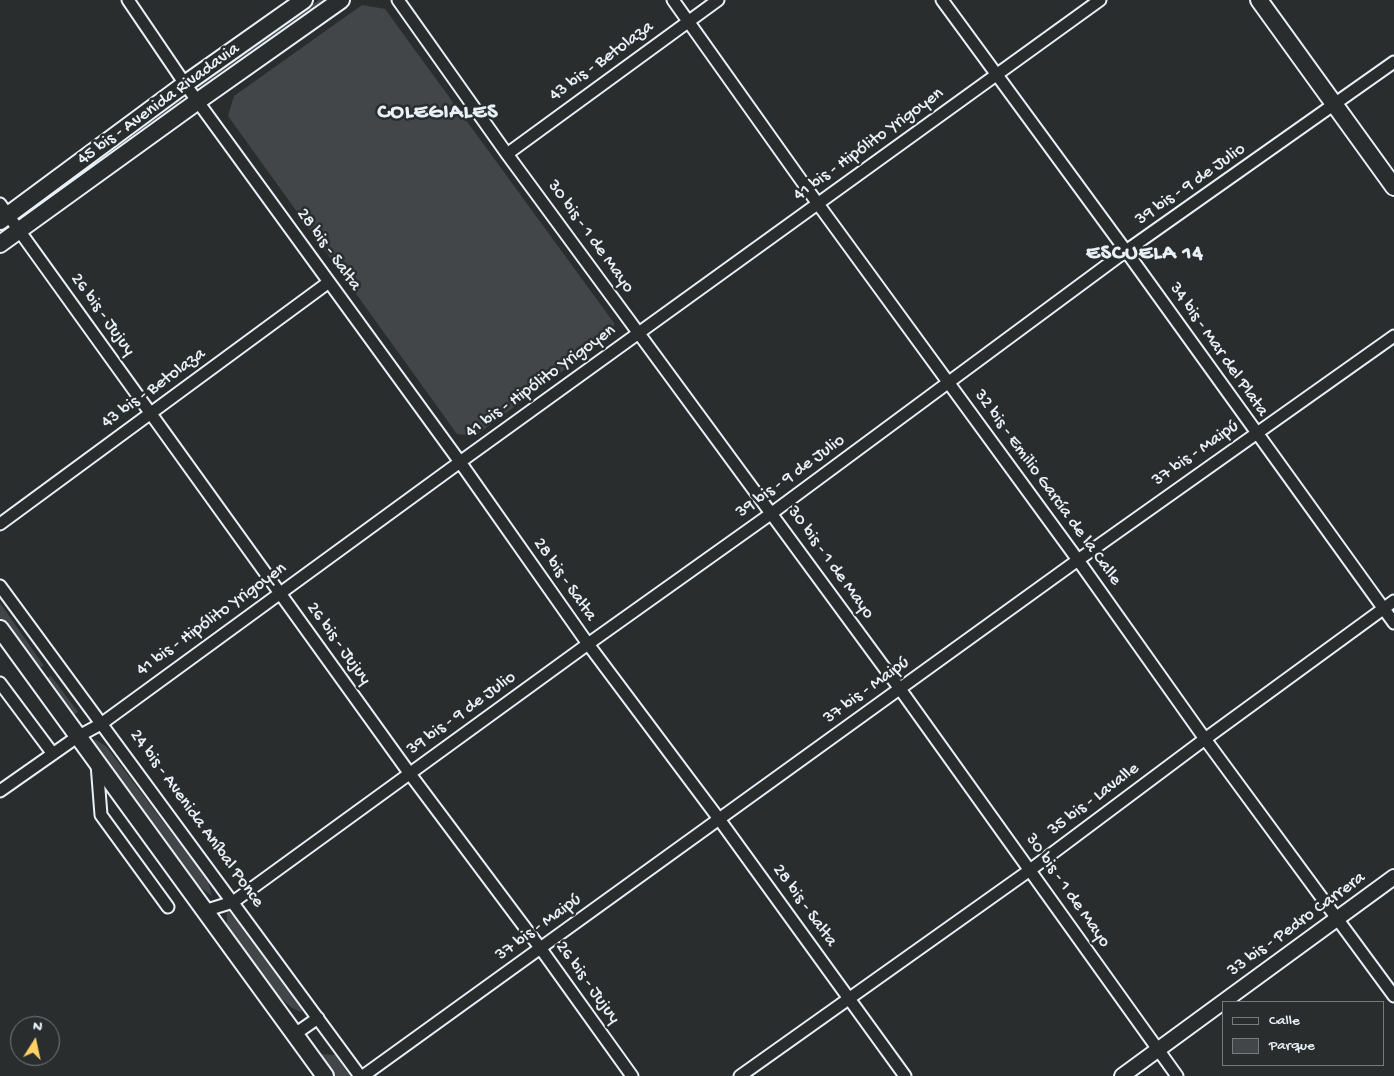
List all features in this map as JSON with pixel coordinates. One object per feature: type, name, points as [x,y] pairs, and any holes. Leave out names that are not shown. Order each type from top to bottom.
[{"type":"main road","name":"45 bis - Avenida Rivadavia","points":[[2,214],[304,0]]},
{"type":"main road","name":"45 bis - Avenida Rivadavia","points":[[0,244],[342,0]]},
{"type":"main road","points":[[1259,0],[1394,187]]},
{"type":"main road","points":[[0,630],[325,1076]]},
{"type":"street","name":"28 bis - Salta","points":[[128,0],[185,84],[460,462],[588,644],[719,819],[905,1076]]},
{"type":"street","name":"30 bis - 1 de Mayo","points":[[398,0],[507,154],[900,689],[1177,1076]]},
{"type":"street","name":"32 bis - Emilio García de la Calle","points":[[673,0],[947,383],[1078,560],[1204,739],[1394,996]]},
{"type":"street","name":"43 bis - Betolaza","points":[[507,154],[718,0]]},
{"type":"street","name":"34 bis - Mar del Plata","points":[[942,0],[1126,251],[1394,624]]},
{"type":"street","name":"41 bis - Hipólito Yrigoyen","points":[[0,791],[77,737],[101,724],[279,593],[1100,0]]},
{"type":"street","name":"39 bis - 9 de Julio","points":[[204,911],[233,902],[772,513],[1126,251],[1394,62]]},
{"type":"street","name":"26 bis - Jujuy","points":[[2,214],[19,230],[410,774],[541,949],[632,1076]]},
{"type":"street","name":"43 bis - Betolaza","points":[[0,524],[329,282]]},
{"type":"street","name":"37 bis - Maipú","points":[[362,1076],[541,949],[1078,560],[1394,336]]},
{"type":"street","name":"24 bis - Avenida Aníbal Ponce","points":[[0,586],[362,1076]]},
{"type":"street","name":"35 bis - Lavalle","points":[[740,1076],[1030,870],[1204,739],[1394,601]]},
{"type":"street","points":[[0,683],[53,754]]},
{"type":"street","points":[[97,764],[101,816],[168,907]]},
{"type":"street","name":"33 bis - Pedro Carrera","points":[[1224,1001],[1394,877]]},
{"type":"street","name":"33 bis - Pedro Carrera","points":[[1122,1076],[1222,1003]]},
{"type":"street","points":[[295,1034],[318,1018]]},
{"type":"green space","points":[[319,0],[328,0],[201,89],[198,85]]},
{"type":"green space","points":[[362,5],[385,9],[614,323],[614,333],[475,436],[457,434],[228,116],[234,96]]},
{"type":"green space","points":[[180,98],[183,102],[28,217],[24,213]]},
{"type":"green space","points":[[0,603],[44,666],[36,668],[0,618]]},
{"type":"green space","points":[[51,676],[78,712],[72,716],[45,679]]},
{"type":"green space","points":[[94,739],[106,746],[208,881],[212,896],[188,878],[96,750]]},
{"type":"green space","points":[[227,911],[235,917],[303,1010],[301,1012],[292,1008],[276,994],[230,932],[227,924]]},
{"type":"green space","points":[[319,1054],[335,1055],[350,1076],[335,1076]]},
{"type":"district","name":"COLEGIALES","points":[[438,114]]},
{"type":"district","name":"ESCUELA 14","points":[[1145,255]]}]
